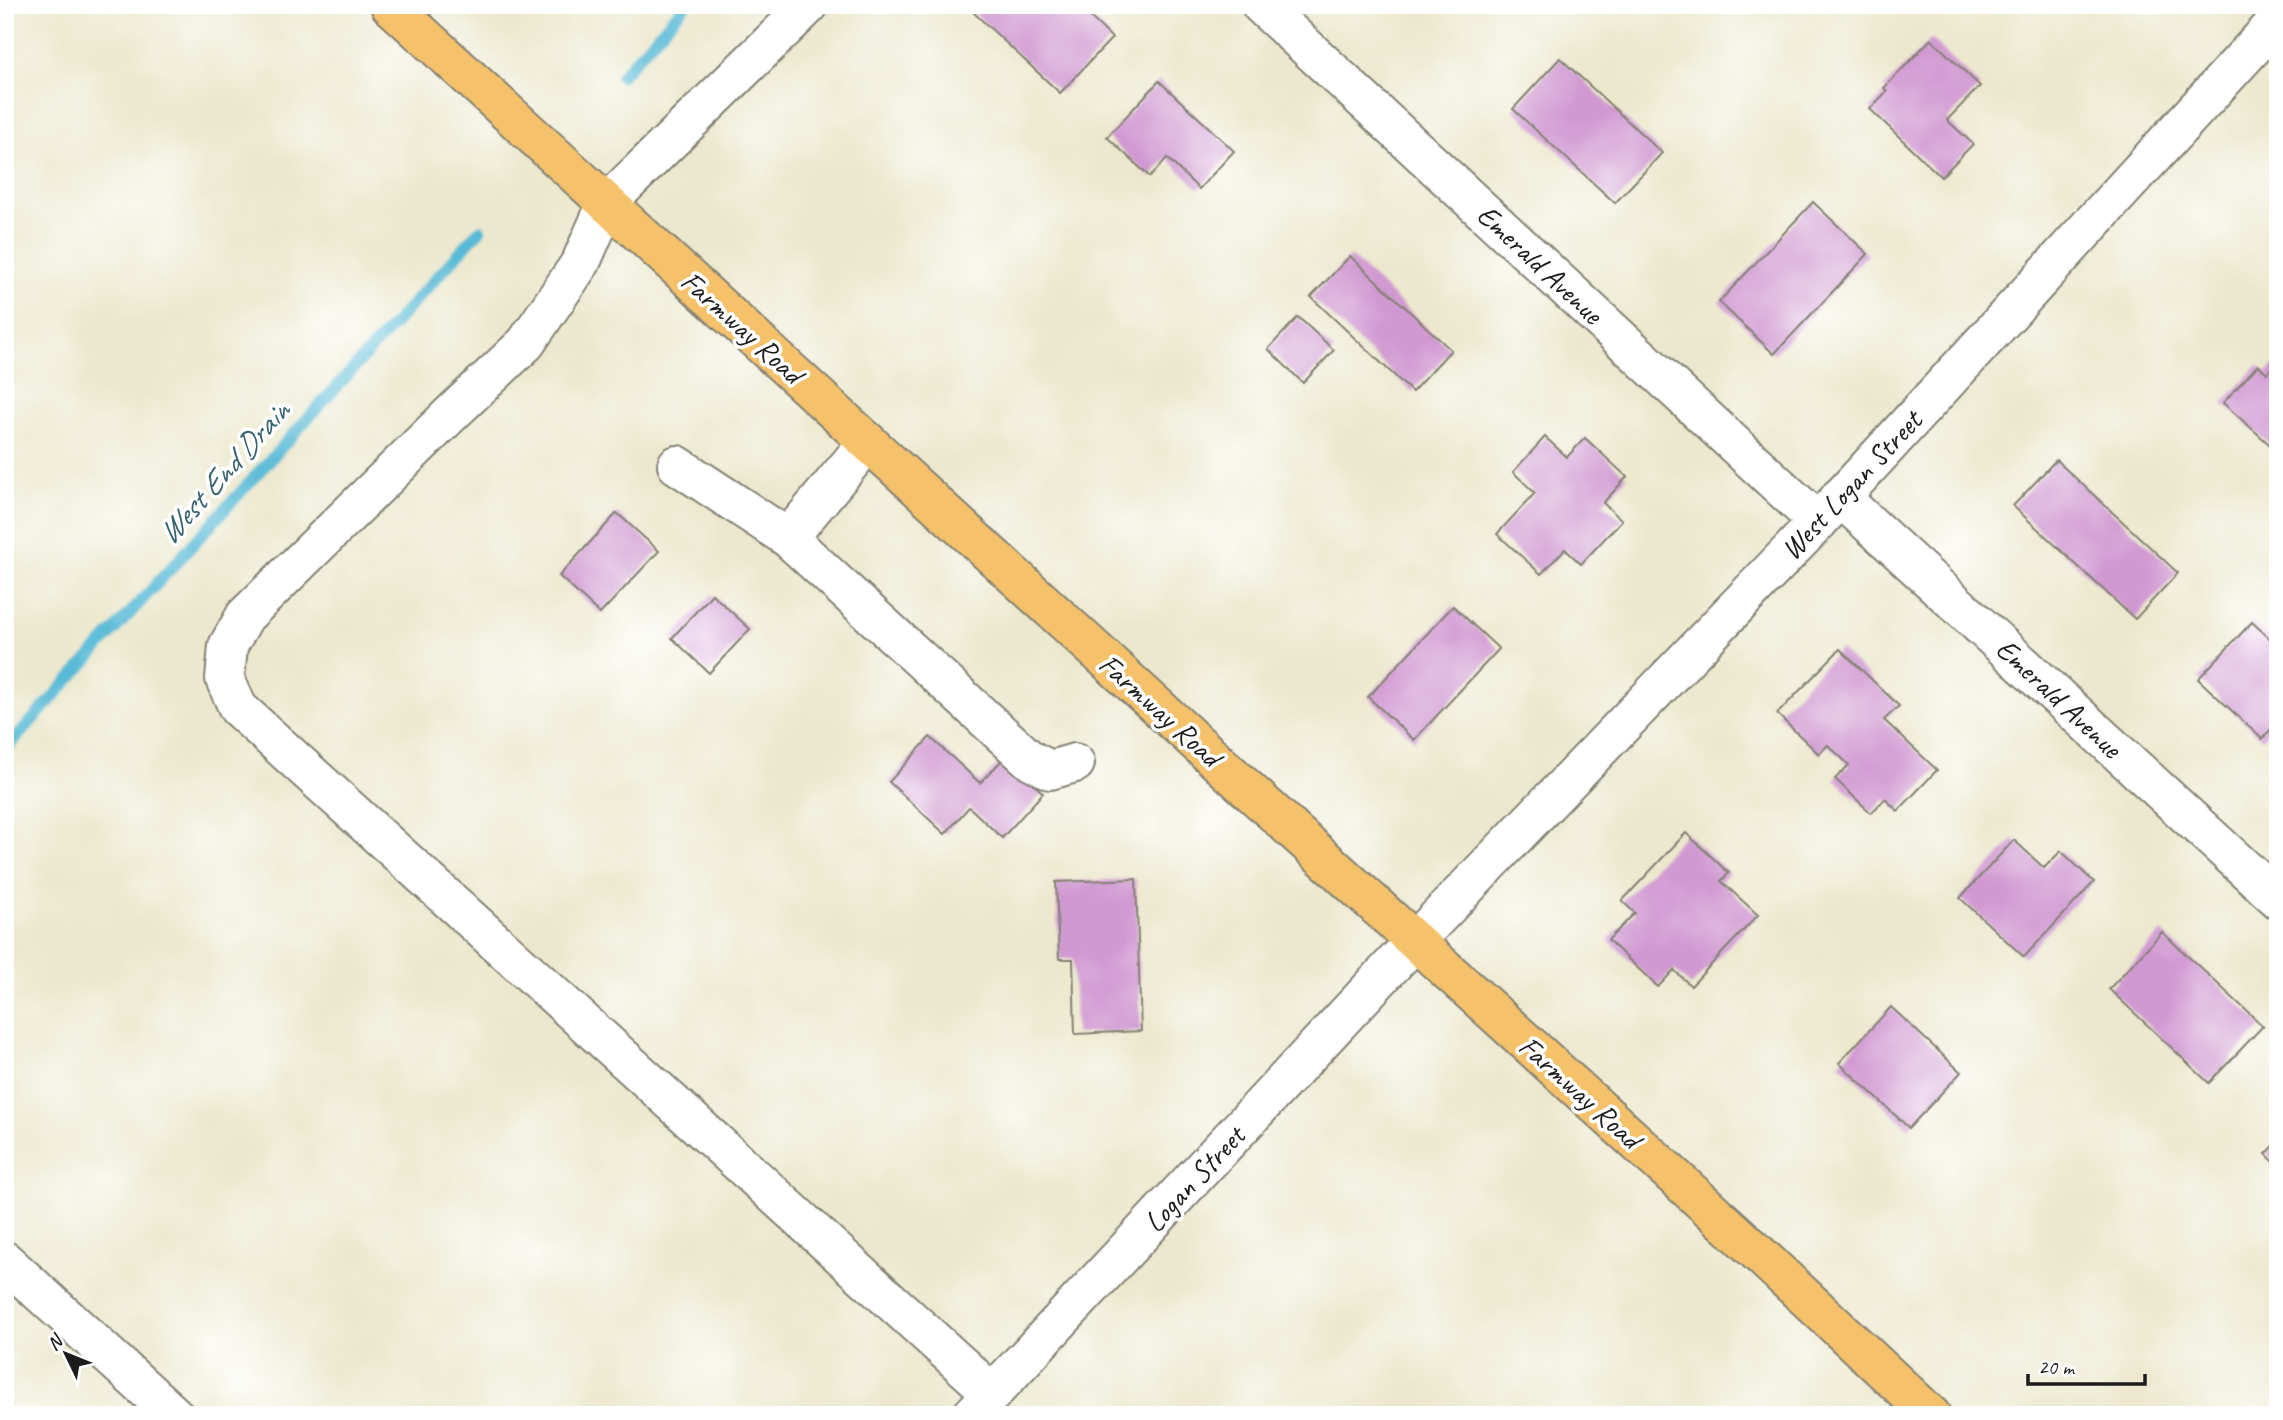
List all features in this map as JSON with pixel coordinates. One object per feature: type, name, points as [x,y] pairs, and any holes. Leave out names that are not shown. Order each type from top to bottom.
[{"type":"main road","name":"Farmway Road","points":[[390,5],[1742,1239],[1931,1415]]},
{"type":"street","points":[[809,5],[607,204],[581,262],[526,343],[245,616],[228,646],[225,679],[238,708],[982,1404]]},
{"type":"street","name":"Emerald Avenue","points":[[1261,5],[1829,510],[2278,899]]},
{"type":"street","name":"West Logan Street","points":[[1414,942],[1829,510],[2278,20]]},
{"type":"street","points":[[788,538],[868,442]]},
{"type":"street","points":[[677,465],[788,538],[1029,758],[1050,770],[1074,762]]},
{"type":"street","name":"Logan Street","points":[[982,1404],[1414,942]]},
{"type":"street","points":[[5,1261],[174,1415]]},
{"type":"building","points":[[981,5],[1078,5],[1112,38],[1060,93],[974,13]]},
{"type":"building","points":[[1931,39],[1980,86],[1947,120],[1973,144],[1941,177],[1870,109],[1887,91],[1884,88]]},
{"type":"building","points":[[1560,58],[1662,153],[1615,203],[1513,109]]},
{"type":"building","points":[[1159,81],[1234,151],[1199,189],[1167,158],[1150,177],[1107,137]]},
{"type":"building","points":[[1813,202],[1868,254],[1774,354],[1719,302]]},
{"type":"building","points":[[1350,256],[1451,350],[1412,392],[1311,297]]},
{"type":"building","points":[[1298,317],[1334,350],[1303,383],[1268,349]]},
{"type":"building","points":[[2278,362],[2278,452],[2223,403],[2258,365],[2267,373]]},
{"type":"building","points":[[1545,437],[1567,457],[1585,438],[1627,477],[1603,503],[1622,520],[1581,564],[1565,549],[1541,574],[1497,534],[1535,493],[1513,472]]},
{"type":"building","points":[[2056,460],[2178,573],[2135,619],[2013,506]]},
{"type":"building","points":[[617,513],[659,551],[600,614],[559,576]]},
{"type":"building","points":[[712,594],[750,629],[709,673],[672,638]]},
{"type":"building","points":[[1453,606],[1499,649],[1414,740],[1368,697]]},
{"type":"building","points":[[2252,622],[2278,646],[2278,722],[2262,739],[2198,679]]},
{"type":"building","points":[[1840,649],[1899,706],[1884,720],[1937,770],[1898,811],[1885,799],[1871,813],[1835,779],[1849,765],[1828,745],[1819,754],[1777,714]]},
{"type":"building","points":[[930,737],[980,783],[1005,757],[1043,793],[1002,838],[969,807],[945,834],[889,782]]},
{"type":"building","points":[[1686,833],[1729,873],[1721,881],[1758,915],[1691,986],[1674,970],[1658,987],[1608,940],[1635,913],[1622,901]]},
{"type":"building","points":[[2014,840],[2044,868],[2061,851],[2094,882],[2024,957],[1960,898]]},
{"type":"building","points":[[1136,879],[1141,1031],[1075,1034],[1073,959],[1059,959],[1056,882]]},
{"type":"building","points":[[2162,932],[2263,1026],[2209,1083],[2109,989]]},
{"type":"building","points":[[1891,1007],[1961,1072],[1909,1128],[1839,1063]]},
{"type":"building","points":[[2278,1142],[2278,1166],[2266,1154]]},
{"type":"waterway","name":"West End Drain","points":[[621,76],[685,5]]},
{"type":"waterway","name":"West End Drain","points":[[5,750],[480,230]]}]
